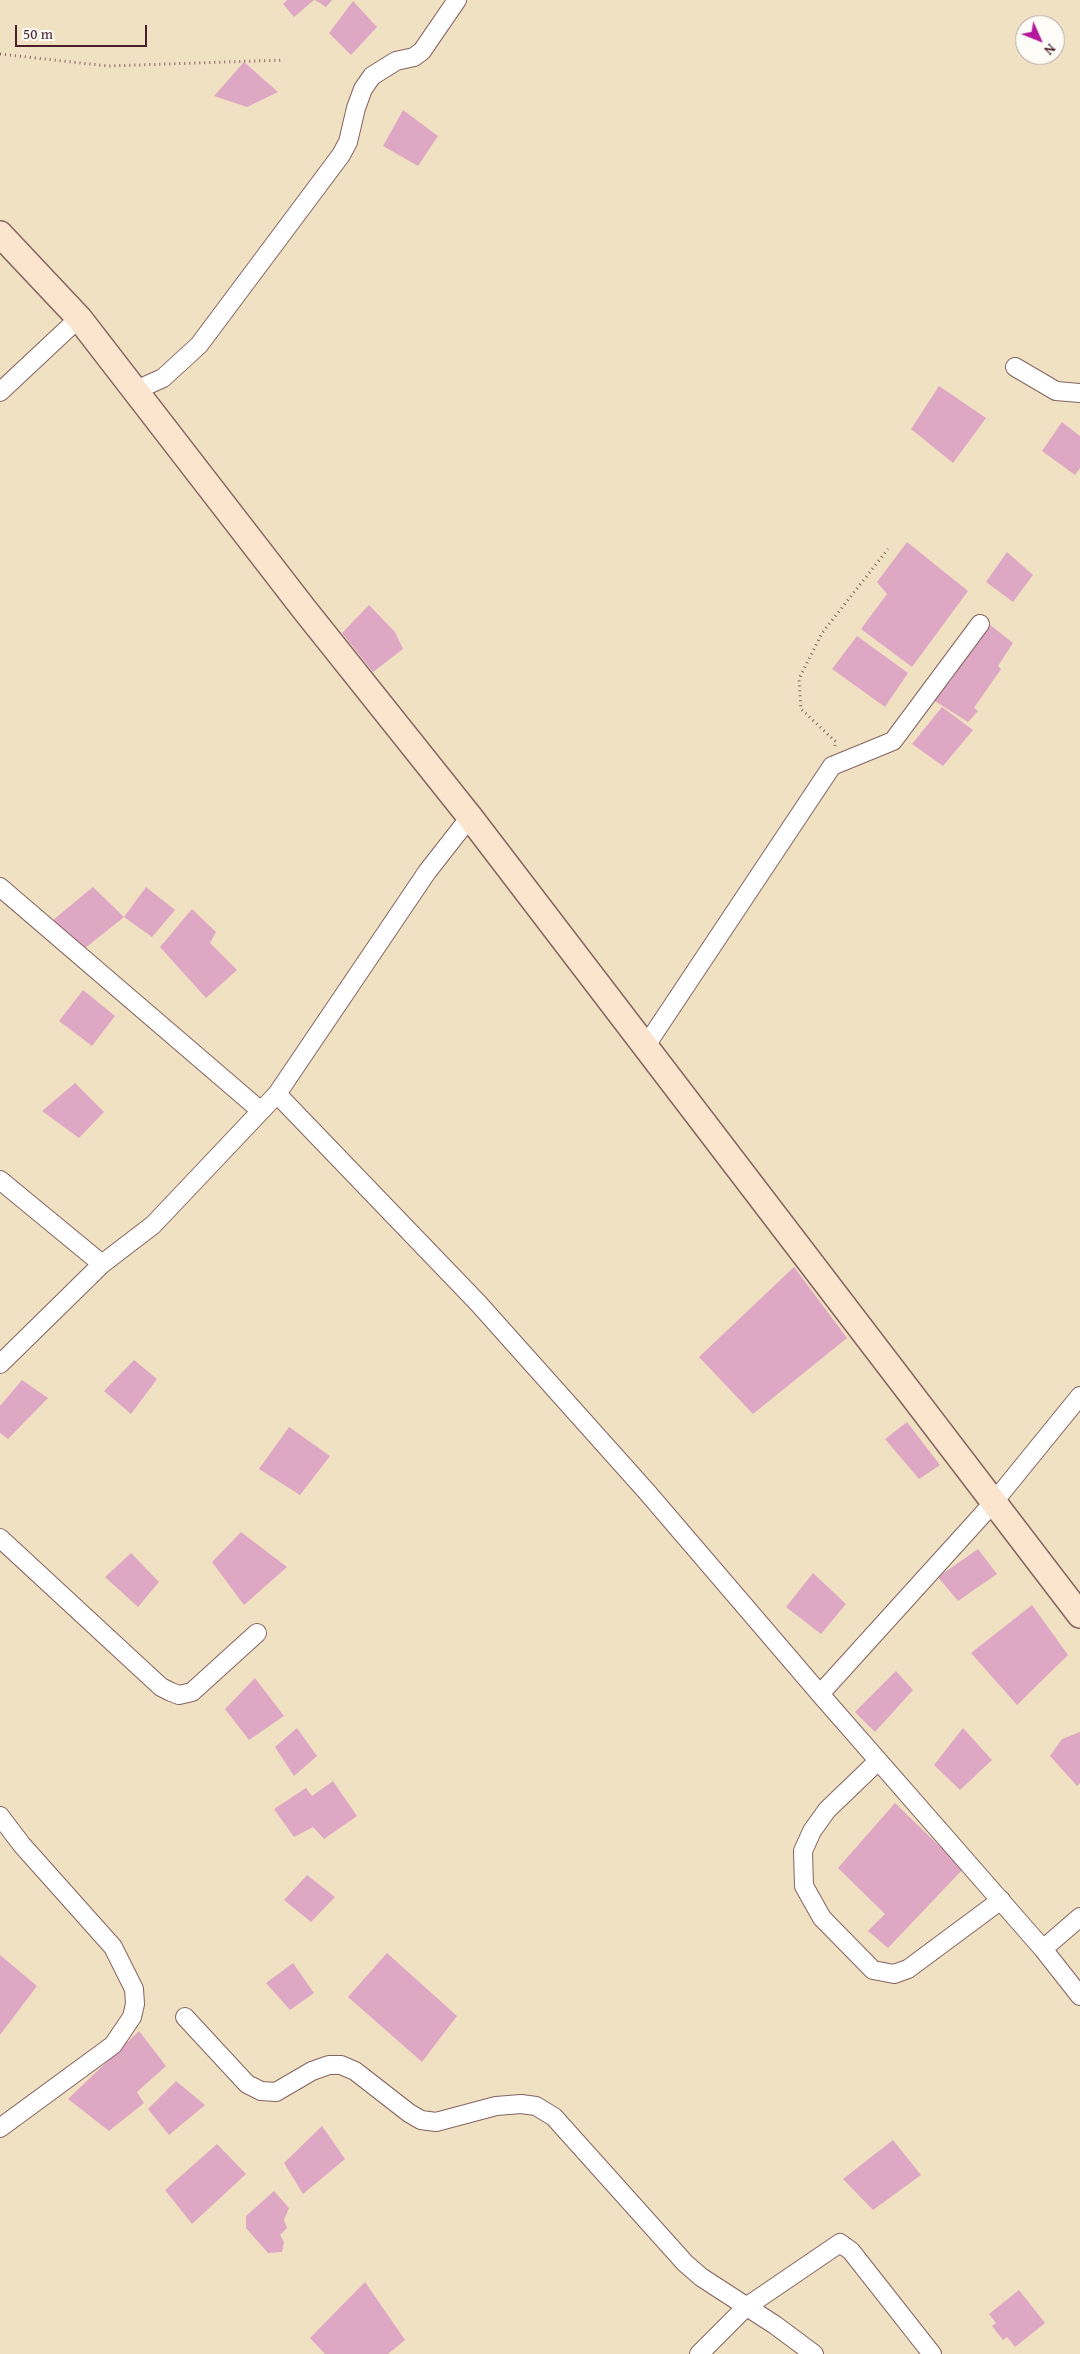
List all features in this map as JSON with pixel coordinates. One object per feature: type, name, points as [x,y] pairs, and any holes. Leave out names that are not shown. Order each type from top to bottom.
[{"type":"street","points":[[134,391],[163,378],[199,345],[341,155],[348,142],[361,96],[372,76],[396,61],[414,57],[422,51],[429,44],[457,0]]},
{"type":"street","points":[[0,234],[79,318],[134,391],[470,817],[992,1504],[1080,1615]]},
{"type":"street","points":[[0,392],[79,318]]},
{"type":"street","points":[[1016,367],[1056,391],[1080,393]]},
{"type":"street","points":[[645,1046],[832,766],[893,741],[980,624]]},
{"type":"street","points":[[0,1364],[102,1264],[153,1225],[277,1094],[427,872],[470,817]]},
{"type":"street","points":[[0,887],[261,1111]]},
{"type":"street","points":[[277,1094],[478,1303],[647,1492],[878,1761],[1044,1949],[1080,1996]]},
{"type":"street","points":[[0,1180],[102,1264]]},
{"type":"street","points":[[820,1694],[992,1504],[1080,1396]]},
{"type":"street","points":[[0,1538],[162,1687],[179,1695],[192,1692],[257,1633]]},
{"type":"street","points":[[878,1761],[827,1810],[812,1831],[803,1851],[804,1886],[822,1918],[872,1970],[894,1974],[908,1969],[1001,1900]]},
{"type":"street","points":[[0,1816],[22,1845],[113,1947],[134,1989],[135,2004],[129,2023],[113,2045],[0,2128]]},
{"type":"street","points":[[1044,1949],[1080,1917]]},
{"type":"street","points":[[185,2017],[247,2084],[261,2091],[276,2092],[312,2071],[329,2065],[341,2065],[355,2071],[409,2113],[421,2120],[436,2122],[496,2106],[521,2104],[536,2106],[554,2117],[686,2263],[701,2277],[775,2325],[814,2354]]},
{"type":"street","points":[[699,2354],[746,2307],[840,2243],[852,2251],[932,2354]]},
{"type":"path","points":[[0,54],[108,66],[284,60]]},
{"type":"path","points":[[832,766],[836,742],[801,709],[799,679],[822,633],[888,548]]},
{"type":"building","points":[[287,0],[314,0],[294,17],[283,4]]},
{"type":"building","points":[[315,0],[332,0],[326,7]]},
{"type":"building","points":[[353,1],[377,27],[351,55],[329,33]]},
{"type":"building","points":[[244,62],[278,92],[247,107],[214,96]]},
{"type":"building","points":[[403,110],[438,136],[418,166],[383,146]]},
{"type":"building","points":[[939,386],[986,418],[953,463],[911,429]]},
{"type":"building","points":[[1062,422],[1080,436],[1080,468],[1075,475],[1042,451]]},
{"type":"building","points":[[907,542],[968,591],[912,667],[861,629],[887,594],[877,582]]},
{"type":"building","points":[[1007,552],[1033,575],[1013,602],[986,582]]},
{"type":"building","points":[[369,605],[395,632],[403,649],[373,672],[342,633]]},
{"type":"building","points":[[989,624],[1013,643],[998,666],[1001,669],[974,708],[978,711],[968,722],[930,698],[945,681],[949,683]]},
{"type":"building","points":[[857,636],[908,673],[885,707],[832,669]]},
{"type":"building","points":[[942,707],[973,730],[943,766],[912,744]]},
{"type":"building","points":[[93,887],[124,917],[84,949],[53,920]]},
{"type":"building","points":[[146,887],[175,910],[152,937],[124,917]]},
{"type":"building","points":[[192,909],[216,932],[210,943],[237,970],[206,998],[160,947]]},
{"type":"building","points":[[83,990],[115,1016],[92,1046],[59,1021]]},
{"type":"building","points":[[75,1083],[104,1112],[79,1138],[42,1111]]},
{"type":"building","points":[[794,1267],[847,1338],[753,1414],[699,1357]]},
{"type":"building","points":[[134,1360],[157,1379],[131,1414],[104,1391]]},
{"type":"building","points":[[22,1380],[48,1398],[8,1439],[0,1433],[0,1406]]},
{"type":"building","points":[[907,1422],[940,1465],[919,1479],[885,1439]]},
{"type":"building","points":[[289,1427],[330,1456],[300,1495],[259,1469]]},
{"type":"building","points":[[241,1532],[287,1567],[244,1605],[212,1562]]},
{"type":"building","points":[[978,1549],[997,1574],[958,1601],[938,1577]]},
{"type":"building","points":[[131,1553],[159,1582],[138,1607],[105,1577]]},
{"type":"building","points":[[813,1573],[846,1604],[821,1634],[786,1607]]},
{"type":"building","points":[[1032,1605],[1068,1655],[1017,1705],[971,1653]]},
{"type":"building","points":[[896,1671],[913,1690],[875,1732],[855,1712]]},
{"type":"building","points":[[255,1678],[284,1716],[249,1740],[225,1709]]},
{"type":"building","points":[[297,1728],[317,1756],[294,1776],[275,1747]]},
{"type":"building","points":[[963,1728],[992,1760],[960,1790],[934,1765]]},
{"type":"building","points":[[1080,1732],[1080,1783],[1077,1786],[1050,1756],[1062,1739]]},
{"type":"building","points":[[333,1781],[357,1816],[324,1839],[313,1827],[294,1837],[274,1809],[306,1788],[312,1796]]},
{"type":"building","points":[[895,1803],[963,1869],[888,1948],[868,1931],[885,1914],[838,1868]]},
{"type":"building","points":[[307,1875],[335,1897],[311,1922],[284,1900]]},
{"type":"building","points":[[387,1953],[457,2016],[422,2062],[348,1997]]},
{"type":"building","points":[[0,1955],[37,1986],[0,2035]]},
{"type":"building","points":[[293,1963],[314,1993],[290,2010],[266,1983]]},
{"type":"building","points":[[139,2031],[166,2066],[137,2092],[144,2103],[109,2131],[68,2099]]},
{"type":"building","points":[[176,2081],[205,2105],[169,2135],[148,2109]]},
{"type":"building","points":[[322,2126],[345,2159],[303,2194],[284,2163]]},
{"type":"building","points":[[893,2140],[921,2175],[873,2210],[843,2179]]},
{"type":"building","points":[[217,2144],[246,2174],[192,2224],[165,2190]]},
{"type":"building","points":[[274,2191],[289,2208],[284,2220],[287,2228],[280,2235],[284,2242],[282,2252],[268,2253],[246,2228],[246,2216]]},
{"type":"building","points":[[365,2282],[405,2340],[388,2354],[325,2354],[310,2338]]},
{"type":"building","points":[[1019,2290],[1045,2323],[1015,2347],[1007,2337],[1003,2340],[992,2326],[996,2323],[989,2314]]}]
